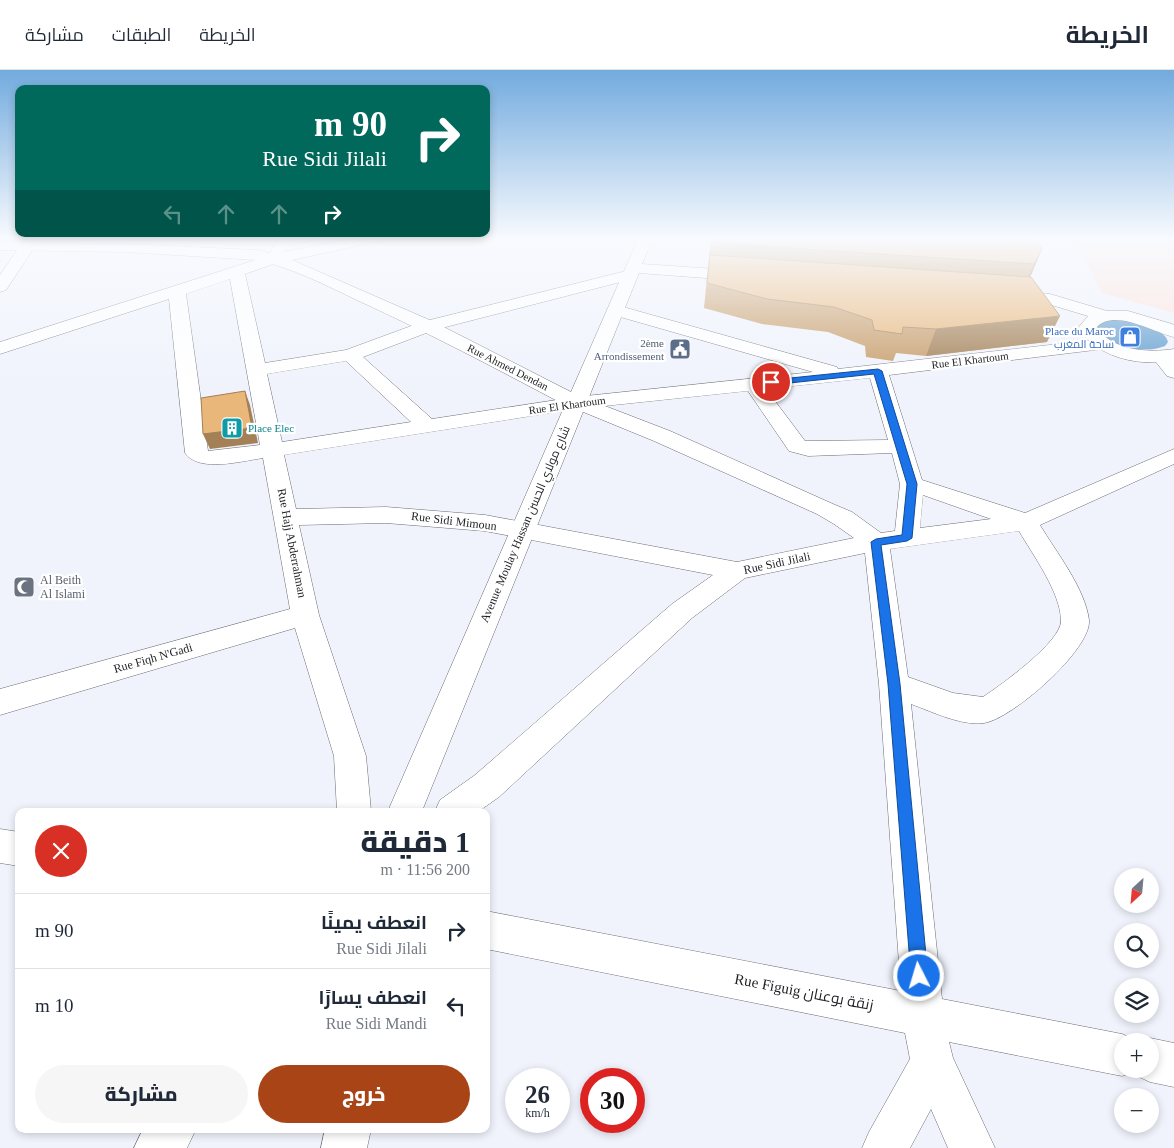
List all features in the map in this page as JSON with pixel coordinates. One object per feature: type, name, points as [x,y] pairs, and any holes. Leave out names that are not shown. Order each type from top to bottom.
[{"type":"street","points":[[0,348],[191,287]]},
{"type":"street","name":"Rue Hajj Abderrahman","points":[[241,287],[305,615],[350,756],[354,808]]},
{"type":"street","name":"Rue Ahmed Dendan","points":[[343,287],[428,326],[576,403],[662,436],[891,540]]},
{"type":"street","points":[[258,370],[350,355],[428,326],[572,287]]},
{"type":"street","name":"Avenue Moulay Hassan شارع مولاي الحسن","points":[[406,808],[625,287]]},
{"type":"street","name":"Rue El Khartoum","points":[[177,292],[196,454],[211,458],[576,403],[878,371],[1103,344]]},
{"type":"street","points":[[995,294],[1050,299],[1107,316],[1134,317],[1171,330]]},
{"type":"street","points":[[616,310],[844,374]]},
{"type":"street","points":[[1107,316],[1090,321],[1087,328],[1091,336],[1103,344],[1131,354],[1167,356],[1174,372]]},
{"type":"street","points":[[350,355],[428,426]]},
{"type":"street","points":[[878,371],[912,484],[891,540],[894,684],[922,1015],[932,1062],[972,1148]]},
{"type":"street","points":[[753,384],[797,446],[808,449],[900,446]]},
{"type":"street","name":"Rue Sidi Jilali","points":[[456,808],[487,786],[682,611],[737,571],[891,540],[1026,522],[1174,456]]},
{"type":"street","points":[[894,684],[964,708],[986,710],[999,705],[1060,651],[1072,636],[1075,620],[1070,600],[1026,522],[912,484]]},
{"type":"street","name":"Rue Sidi Mimoun","points":[[287,517],[386,515],[434,517],[485,523],[737,571]]},
{"type":"street","name":"Rue Fiqh N'Gadi","points":[[0,702],[305,615]]},
{"type":"street","points":[[0,846],[15,848]]},
{"type":"street","name":"Rue Figuig زنقة بوعنان","points":[[490,931],[1114,1053]]},
{"type":"street","points":[[885,1148],[932,1062]]},
{"type":"street","points":[[1159,1062],[1174,1065]]},
{"type":"street","points":[[156,1148],[169,1133]]},
{"type":"street","points":[[344,1148],[347,1133]]},
{"type":"shaded area","points":[[1099,287],[1174,287],[1174,313],[1102,293]]},
{"type":"water","points":[[1110,319],[1143,324],[1159,331],[1168,342],[1165,346],[1148,350],[1118,345],[1101,335],[1096,328],[1098,324]]},
{"type":"building","points":[[723,287],[1039,287],[1060,316],[936,329],[903,327],[902,334],[874,330],[872,320],[834,307],[767,299]]},
{"type":"building","points":[[245,391],[252,428],[203,434],[201,398]]},
{"type":"place","name":"Place du Maroc ساحة المغرب","points":[[1130,337]]},
{"type":"place","name":"2ème Arrondissement","points":[[680,349]]},
{"type":"place","name":"Place Elec","points":[[232,428]]},
{"type":"place","name":"Al Beith Al Islami","points":[[24,587]]},
{"type":"route","points":[[771,382],[878,371],[912,484],[907,538],[876,542],[894,684],[919,976]]}]
